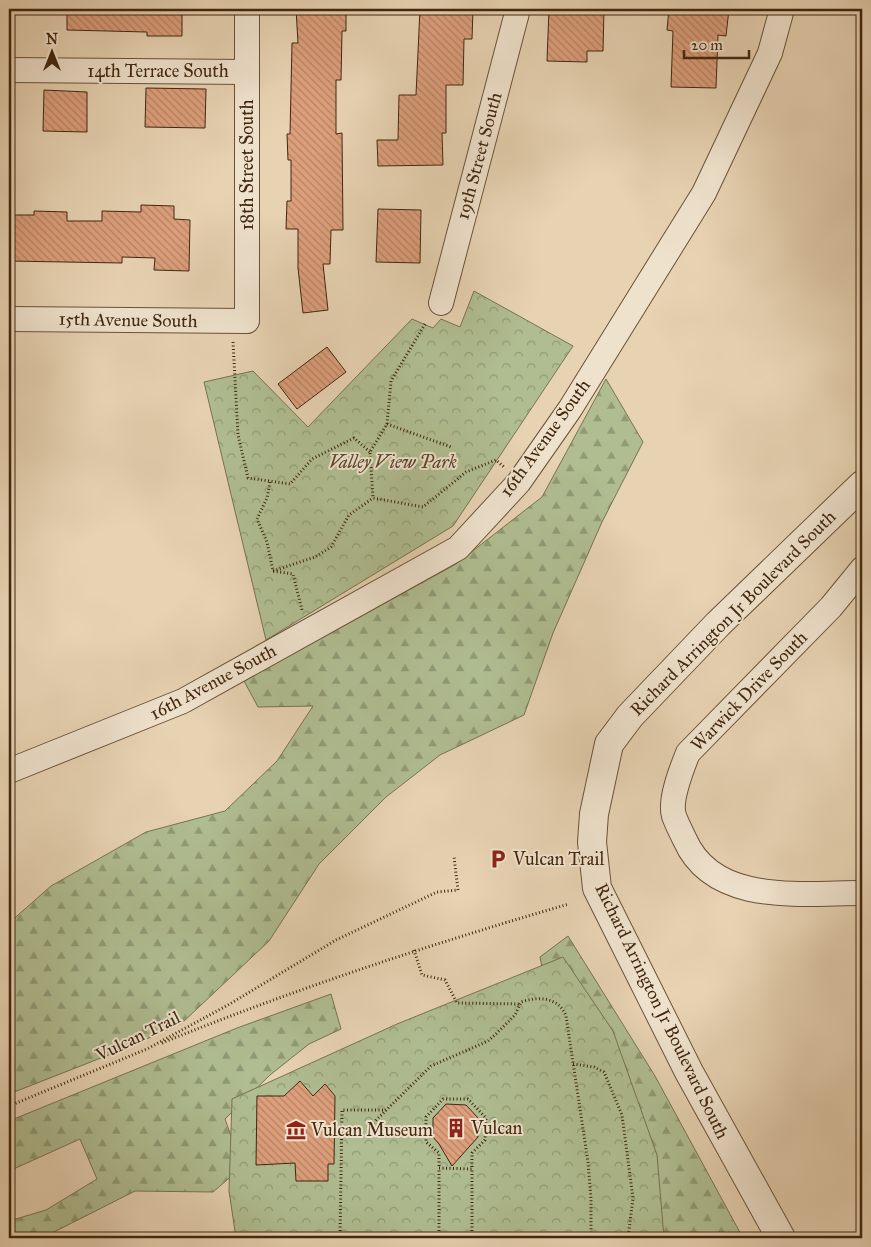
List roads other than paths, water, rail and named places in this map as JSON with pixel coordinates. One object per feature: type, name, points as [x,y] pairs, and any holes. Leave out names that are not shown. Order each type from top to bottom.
[{"type":"street","name":"18th Street South","points":[[240,329],[247,9]]},
{"type":"street","name":"19th Street South","points":[[441,303],[518,9]]},
{"type":"street","name":"16th Avenue South","points":[[9,771],[183,701],[458,548],[519,482],[570,409],[704,193],[770,53],[782,9]]},
{"type":"street","name":"14th Terrace South","points":[[9,70],[247,72]]},
{"type":"street","name":"15th Avenue South","points":[[9,319],[240,329]]},
{"type":"street","name":"Richard Arrington Jr Boulevard South","points":[[780,1238],[690,1072],[597,888],[592,842],[594,814],[609,744],[630,716],[718,624],[862,485]]},
{"type":"street","name":"Warwick Drive South","points":[[862,569],[831,607],[688,753],[678,779],[673,814],[687,845],[708,872],[735,886],[781,893],[862,893]]},
{"type":"place","name":"Vulcan Trail","points":[[498,859]]},
{"type":"place","name":"Vulcan","points":[[456,1128]]},
{"type":"place","name":"Vulcan Museum","points":[[296,1130]]},
{"type":"park label","name":"Valley View Park","points":[[393,462]]}]
